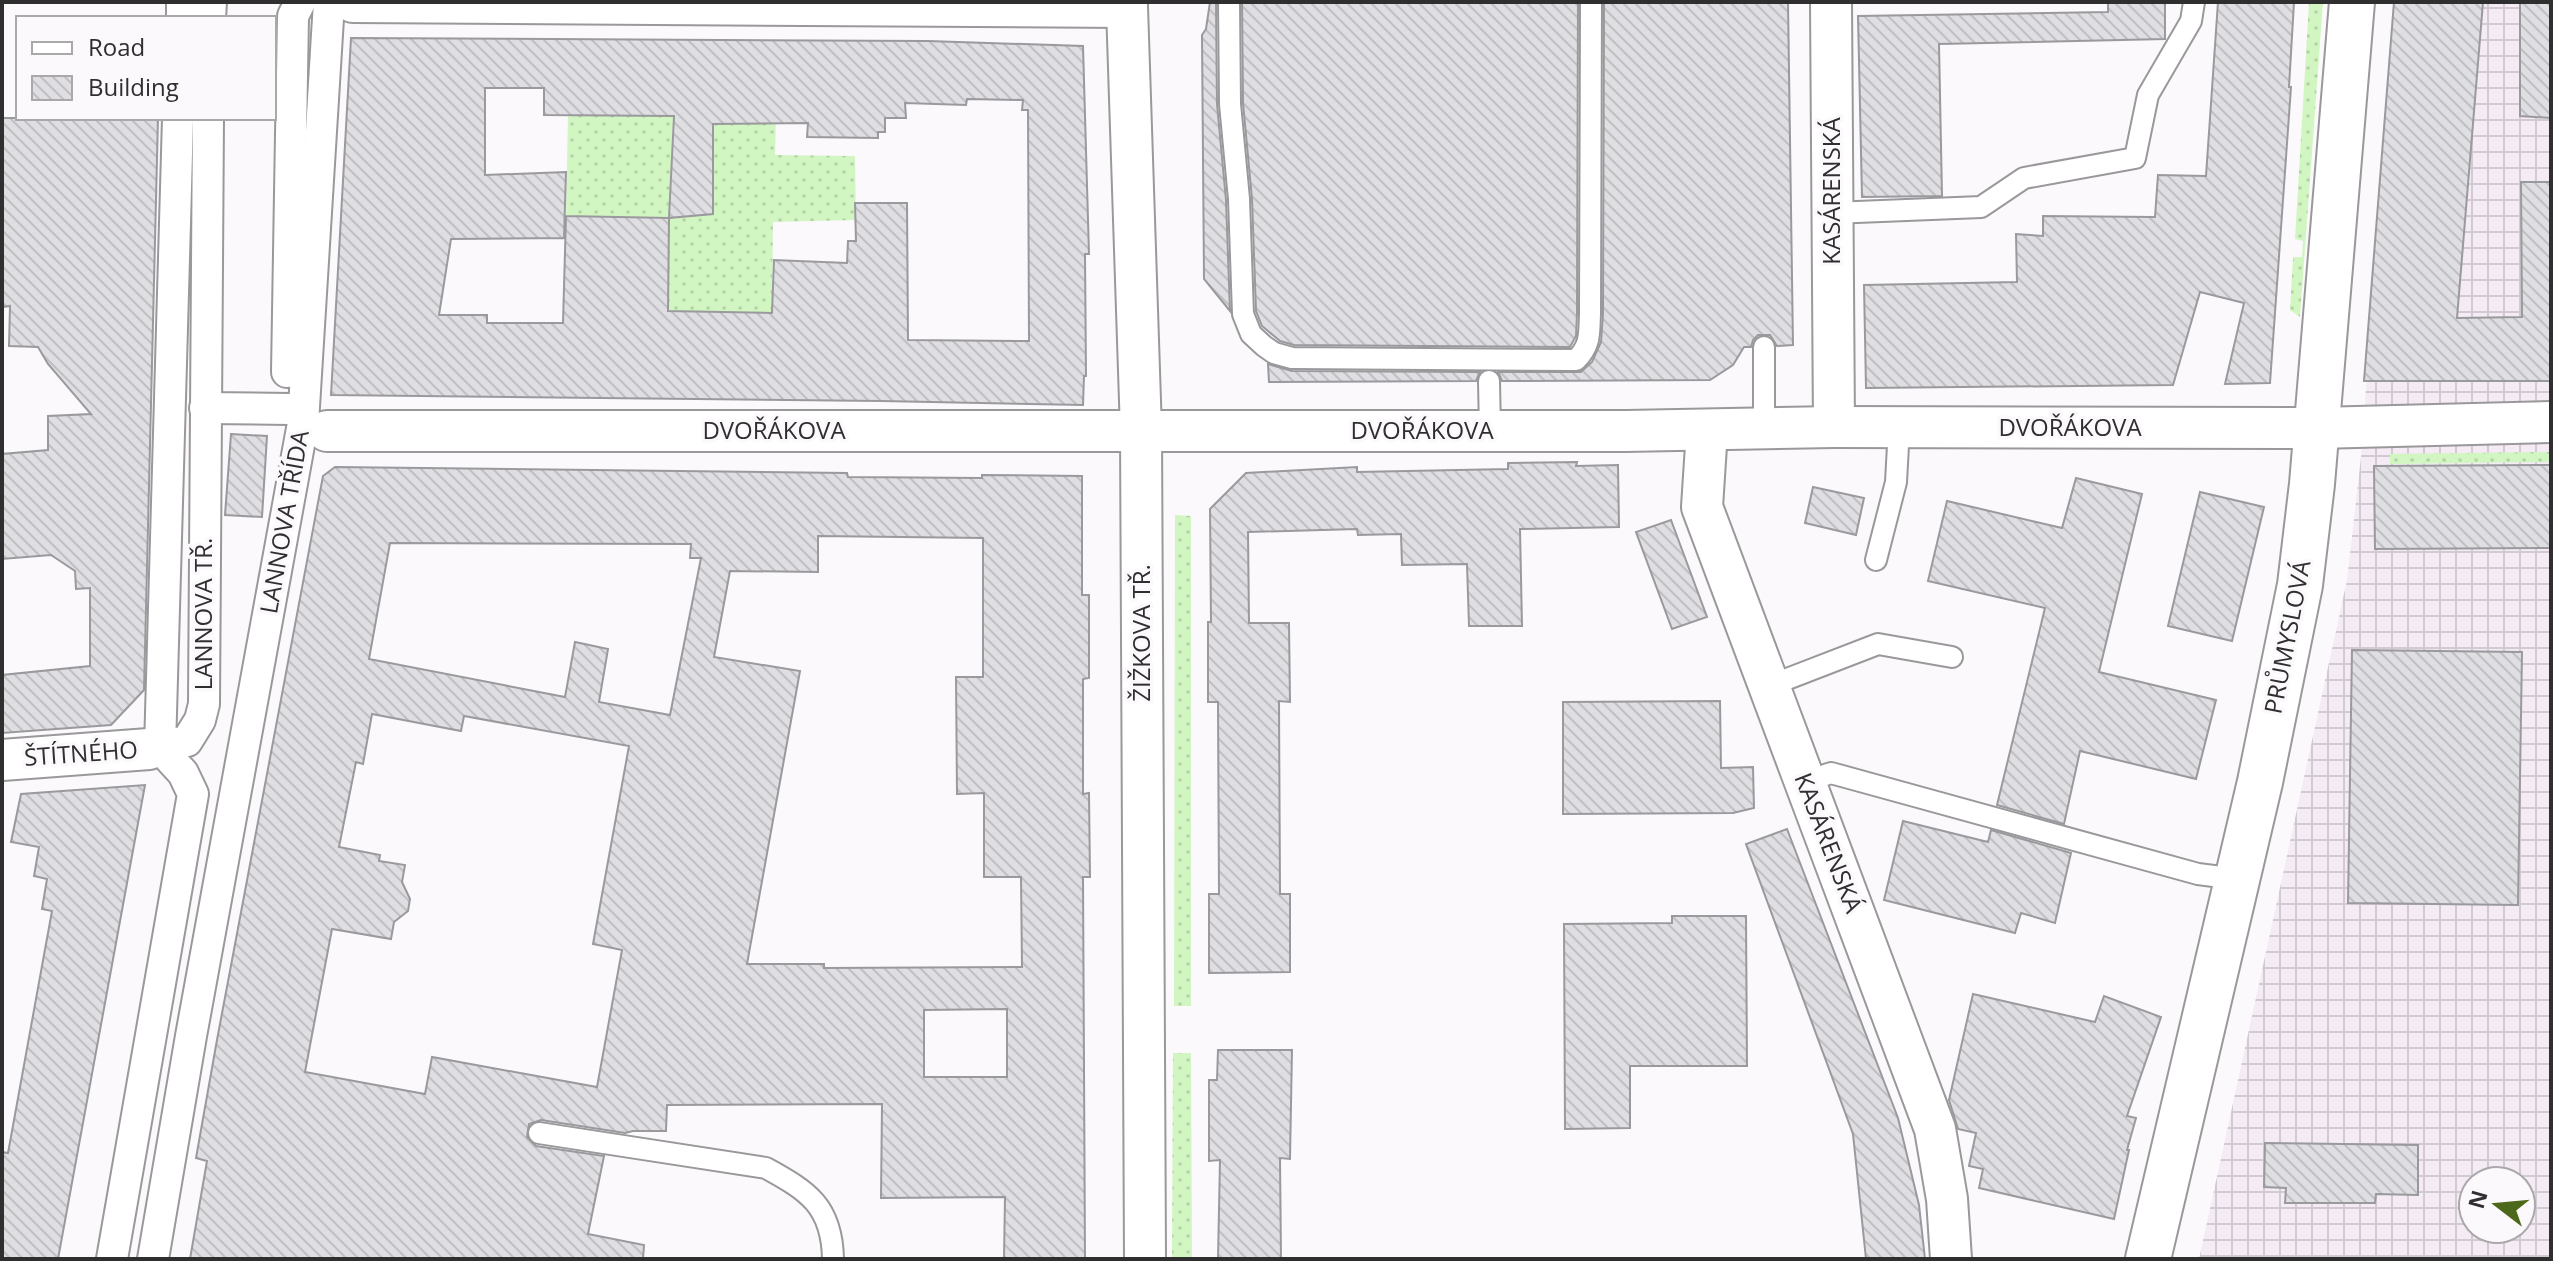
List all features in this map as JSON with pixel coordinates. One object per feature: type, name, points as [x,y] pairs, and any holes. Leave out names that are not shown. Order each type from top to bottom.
[{"type":"street","points":[[300,2],[293,16],[287,391],[304,420]]},
{"type":"street","name":"LANNOVA TŘÍDA","points":[[153,1259],[204,1038],[304,420],[329,2]]},
{"type":"street","points":[[352,2],[1128,4]]},
{"type":"street","name":"KASÁRENSKÁ","points":[[1833,2],[1834,427]]},
{"type":"street","name":"PRŮMYSLOVÁ","points":[[2148,1259],[2260,782],[2300,585],[2317,428],[2352,2]]},
{"type":"street","name":"ŽIŽKOVA TŘ.","points":[[1128,4],[1141,431],[1145,1259]]},
{"type":"street","points":[[112,1259],[193,794],[183,773],[154,749],[178,120]]},
{"type":"street","name":"LANNOVA TŘ.","points":[[154,749],[187,741],[200,720],[204,704],[208,120]]},
{"type":"street","name":"LANNOVA TŘÍDA","points":[[205,408],[304,420]]},
{"type":"street","name":"DVOŘÁKOVA","points":[[304,420],[1141,431],[2317,428],[2551,422]]},
{"type":"street","name":"KASÁRENSKÁ","points":[[1707,430],[1702,507],[1935,1129],[1947,1199],[1951,1259]]},
{"type":"street","name":"ŠTÍTNÉHO","points":[[2,760],[154,749]]},
{"type":"street","points":[[153,1029],[204,1038]]},
{"type":"lane","points":[[1229,2],[1230,104],[1239,199],[1243,314],[1251,334],[1274,353],[1292,358],[1576,360],[1585,350],[1589,338],[1591,2]]},
{"type":"lane","points":[[1832,213],[1981,207],[2024,178],[2135,158],[2148,95],[2191,21],[2194,2]]},
{"type":"lane","points":[[1764,347],[1764,429]]},
{"type":"lane","points":[[1494,381],[1495,431]]},
{"type":"lane","points":[[1876,560],[1896,482],[1899,427]]},
{"type":"lane","points":[[1769,686],[1878,644],[1952,657]]},
{"type":"lane","points":[[1805,782],[1831,773],[2198,874],[2237,879]]},
{"type":"lane","points":[[539,1133],[766,1168],[814,1198],[826,1219],[833,1259]]},
{"type":"shaded area","points":[[2394,2],[2551,2],[2551,1259],[2199,1259],[2347,580],[2361,457]]},
{"type":"green space","points":[[2309,2],[2323,2],[2300,317],[2290,310],[2293,257],[2302,257],[2303,241],[2295,239]]},
{"type":"green space","points":[[568,114],[673,116],[670,218],[713,214],[713,125],[776,120],[775,155],[855,156],[856,220],[773,222],[772,315],[710,312],[668,324],[669,218],[566,216]]},
{"type":"green space","points":[[2551,452],[2551,462],[2390,464],[2390,454]]},
{"type":"green space","points":[[1175,515],[1191,516],[1191,1006],[1174,1006]]},
{"type":"green space","points":[[1173,1053],[1191,1053],[1192,1259],[1172,1259]]},
{"type":"building","points":[[1210,2],[1216,2],[1217,104],[1226,200],[1230,311],[1204,279],[1202,35],[1206,29]]},
{"type":"building","points":[[1242,2],[1578,2],[1577,314],[1576,336],[1570,347],[1294,345],[1280,341],[1262,326],[1256,311],[1252,199],[1243,103]]},
{"type":"building","points":[[1604,2],[1788,2],[1793,345],[1777,346],[1770,335],[1758,335],[1751,347],[1744,347],[1733,365],[1710,380],[1502,381],[1498,372],[1581,372],[1592,362],[1601,342]]},
{"type":"building","points":[[2108,2],[2165,2],[2165,39],[1939,44],[1942,196],[1862,197],[1858,16],[2108,12]]},
{"type":"building","points":[[2218,2],[2294,2],[2270,383],[2225,384],[2244,303],[2200,292],[2173,385],[1866,388],[1864,285],[2017,282],[2016,234],[2043,236],[2043,216],[2155,217],[2158,175],[2206,176]]},
{"type":"building","points":[[2394,2],[2483,2],[2457,318],[2522,317],[2521,182],[2551,182],[2551,381],[2364,381]]},
{"type":"building","points":[[2520,2],[2551,2],[2551,118],[2520,116]]},
{"type":"building","points":[[351,38],[928,41],[1083,46],[1089,254],[1085,254],[1086,376],[1083,405],[331,395]],"holes":[[[485,88],[544,88],[544,115],[674,116],[669,218],[566,216],[563,323],[487,323],[487,315],[439,315],[451,239],[564,238],[566,172],[485,175]],[[967,99],[1023,100],[1022,110],[1028,110],[1029,341],[908,340],[907,203],[855,203],[856,241],[848,241],[847,263],[774,260],[772,313],[668,311],[669,218],[713,214],[713,124],[808,123],[807,137],[878,138],[878,132],[885,132],[885,118],[906,118],[905,103],[966,105]]]},
{"type":"building","points":[[2,118],[158,120],[144,690],[111,725],[2,733],[2,675],[90,666],[90,588],[76,589],[75,571],[51,555],[2,559],[2,454],[48,450],[48,416],[91,414],[48,364],[38,347],[9,346],[10,306],[2,307]]},
{"type":"building","points":[[1268,364],[1292,371],[1480,372],[1476,381],[1269,382]]},
{"type":"building","points":[[231,434],[267,436],[262,517],[225,515]]},
{"type":"building","points":[[1577,462],[1576,466],[1618,465],[1619,527],[1520,529],[1522,626],[1469,626],[1467,564],[1402,565],[1401,534],[1358,535],[1357,529],[1248,532],[1249,623],[1289,623],[1290,702],[1279,701],[1280,894],[1290,894],[1290,972],[1209,973],[1209,894],[1219,894],[1218,702],[1208,702],[1210,509],[1246,473],[1357,467],[1357,472],[1508,469],[1508,463]]},
{"type":"building","points":[[2551,465],[2551,548],[2375,549],[2374,466]]},
{"type":"building","points":[[335,467],[847,473],[848,477],[1082,476],[1082,595],[1089,595],[1089,678],[1083,679],[1083,794],[1089,793],[1090,877],[1083,877],[1085,1259],[1004,1259],[1005,1197],[881,1198],[882,1104],[667,1105],[666,1131],[625,1133],[541,1120],[529,1124],[527,1137],[536,1146],[604,1156],[588,1234],[644,1245],[643,1259],[190,1259],[207,1161],[196,1158],[323,476]],"holes":[[[818,536],[983,538],[983,677],[956,677],[957,794],[984,793],[984,877],[1021,877],[1022,967],[824,968],[824,964],[747,964],[800,671],[714,657],[730,571],[818,572]],[[390,543],[691,544],[690,558],[701,558],[670,715],[599,702],[608,649],[575,642],[565,697],[369,659]],[[372,714],[461,731],[464,716],[629,746],[593,944],[622,950],[597,1087],[432,1057],[425,1094],[305,1072],[332,929],[391,939],[394,922],[408,911],[410,899],[402,882],[405,865],[379,861],[380,855],[339,847],[356,762],[363,764]],[[1007,1009],[1007,1077],[924,1077],[924,1010]]]},
{"type":"building","points":[[2076,478],[2142,494],[2099,672],[2216,700],[2196,779],[2080,751],[2064,824],[1997,805],[2045,608],[1928,581],[1947,501],[2062,528]]},
{"type":"building","points":[[1813,487],[1864,498],[1856,535],[1805,523]]},
{"type":"building","points":[[2200,492],[2264,507],[2232,641],[2168,626]]},
{"type":"building","points":[[1671,520],[1707,617],[1672,629],[1636,532]]},
{"type":"building","points":[[2352,650],[2522,652],[2518,905],[2348,903]]},
{"type":"building","points":[[1720,701],[1721,768],[1753,767],[1754,808],[1733,813],[1563,814],[1563,702]]},
{"type":"building","points":[[145,785],[58,1259],[2,1259],[2,1152],[8,1153],[52,911],[42,909],[47,879],[34,876],[39,847],[11,842],[21,794]]},
{"type":"building","points":[[1903,821],[1988,842],[1991,830],[2071,853],[2055,923],[2021,913],[2015,933],[1884,900]]},
{"type":"building","points":[[1787,829],[1898,1118],[1919,1205],[1925,1259],[1866,1259],[1853,1134],[1746,844]]},
{"type":"building","points":[[1672,916],[1746,916],[1747,1066],[1630,1066],[1630,1128],[1565,1129],[1564,924],[1672,923]]},
{"type":"building","points":[[1973,994],[2095,1022],[2104,996],[2161,1017],[2127,1116],[2136,1118],[2114,1219],[1979,1188],[1983,1169],[1969,1166],[1976,1133],[1958,1129],[1949,1100]]},
{"type":"building","points":[[1218,1050],[1292,1050],[1290,1159],[1280,1158],[1281,1259],[1218,1259],[1220,1160],[1209,1161],[1209,1080],[1217,1080]]},
{"type":"building","points":[[2265,1143],[2418,1145],[2418,1195],[2376,1194],[2375,1203],[2285,1203],[2286,1188],[2264,1187]]}]
